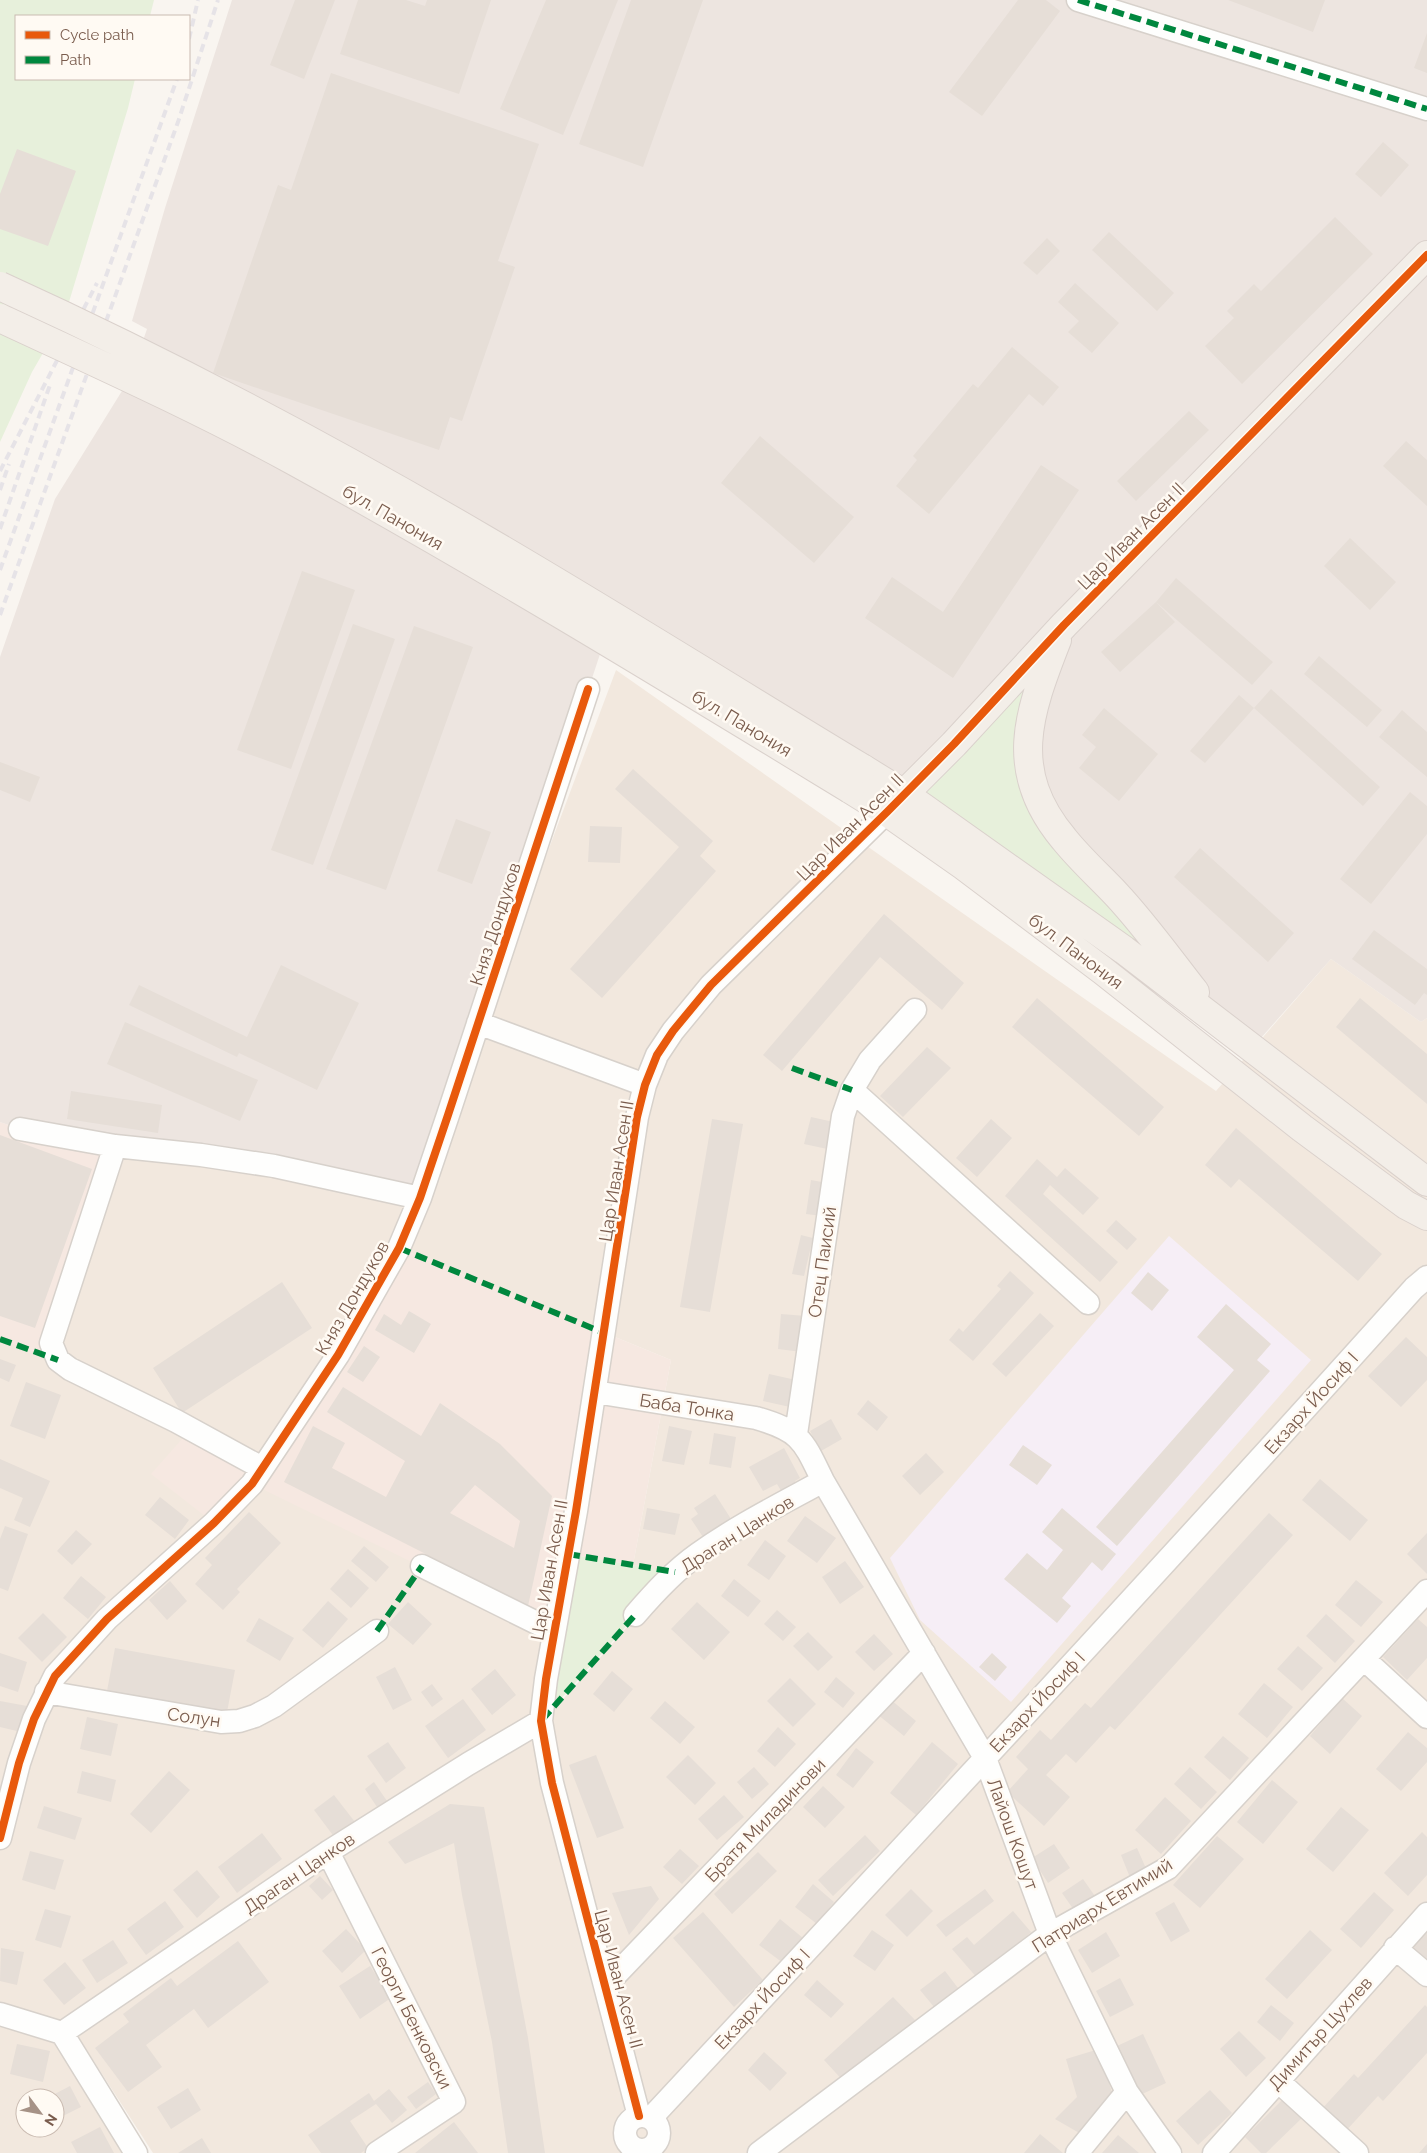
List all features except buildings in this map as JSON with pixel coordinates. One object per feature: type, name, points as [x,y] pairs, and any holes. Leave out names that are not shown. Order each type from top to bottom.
[{"type":"main road","name":"Цар Иван Асен II","points":[[896,803],[954,744],[1064,625],[1427,255]]},
{"type":"main road","name":"бул. Панония","points":[[0,286],[148,356],[311,442],[475,534],[1124,950],[1427,1182]]},
{"type":"main road","name":"бул. Панония","points":[[0,318],[130,378],[293,461],[604,638],[856,778]]},
{"type":"main road","points":[[1064,625],[1042,678],[1027,736],[1028,764],[1036,793],[1062,838],[1087,866],[1117,894],[1222,1024]]},
{"type":"main road","name":"бул. Панония","points":[[896,803],[964,866],[1102,970],[1310,1134],[1406,1205],[1427,1216]]},
{"type":"street","points":[[1078,0],[1427,109]]},
{"type":"street","name":"Княз Дондуков","points":[[0,1838],[19,1762],[34,1719],[55,1676],[87,1639],[129,1598],[214,1523],[252,1484],[338,1355],[399,1248],[420,1198],[588,688]]},
{"type":"street","name":"Цар Иван Асен II","points":[[645,2117],[605,1986],[552,1783],[541,1721],[638,1118],[645,1085],[657,1055],[711,985],[896,803]]},
{"type":"street","name":"Отец Паисий","points":[[787,1429],[843,1116],[852,1090],[870,1060],[915,1010]]},
{"type":"street","points":[[478,1023],[645,1085]]},
{"type":"street","points":[[852,1090],[1088,1303]]},
{"type":"street","points":[[20,1129],[115,1146],[201,1155],[274,1166],[420,1198]]},
{"type":"street","points":[[115,1146],[51,1343],[58,1360],[70,1369],[176,1421],[262,1468]]},
{"type":"street","name":"Екзарх Йосиф I","points":[[645,2117],[985,1758],[1425,1274]]},
{"type":"street","name":"Баба Тонка","points":[[594,1392],[756,1418],[787,1429]]},
{"type":"street","name":"Лайош Кошут","points":[[787,1429],[808,1450],[823,1481],[985,1758],[1050,1934],[1127,2092],[1170,2153]]},
{"type":"street","name":"Драган Цанков","points":[[635,1615],[675,1572],[698,1554],[734,1531],[823,1481]]},
{"type":"street","points":[[422,1566],[554,1631]]},
{"type":"street","name":"Патриарх Евтимий","points":[[759,2153],[1050,1934],[1168,1868],[1427,1592]]},
{"type":"street","name":"Солун","points":[[46,1692],[221,1722],[239,1721],[255,1716],[274,1706],[377,1631]]},
{"type":"street","name":"Братя Миладинови","points":[[605,1986],[924,1653]]},
{"type":"street","points":[[1364,1659],[1427,1717]]},
{"type":"street","name":"Драган Цанков","points":[[62,2033],[328,1852],[468,1764],[541,1721]]},
{"type":"street","name":"Георги Бенковски","points":[[328,1852],[454,2102],[377,2153]]},
{"type":"street","name":"Димитър Цухлев","points":[[1214,2153],[1427,1914]]},
{"type":"street","points":[[1395,1948],[1427,1976]]},
{"type":"street","points":[[0,2014],[62,2033],[136,2153]]},
{"type":"street","points":[[1278,2081],[1357,2153]]},
{"type":"street","points":[[1077,2153],[1127,2092]]},
{"type":"street","points":[[645,2117],[658,2125],[658,2141],[650,2151],[624,2148],[626,2126],[630,2121],[645,2117]]},
{"type":"shaded area","points":[[232,0],[1427,0],[1427,1018],[1421,1022],[1331,959],[1252,1048],[904,794],[605,639],[420,1198],[20,1129],[0,1122],[0,657],[55,499],[130,378],[147,329],[132,321],[165,208]]},
{"type":"shaded area","points":[[616,670],[1216,1091],[1331,959],[1421,1022],[1427,1018],[1427,2153],[153,2153],[75,2032],[541,1724],[675,1573],[633,1565],[671,1360],[399,1248],[422,1566],[553,1631],[541,1721],[63,2033],[136,2153],[0,2153],[0,1339],[57,1359],[115,1146],[418,1197]]},
{"type":"shaded area","points":[[0,1122],[20,1129],[115,1146],[58,1360],[0,1339]]},
{"type":"shaded area","points":[[1169,1236],[1311,1360],[1011,1702],[920,1620],[890,1558]]},
{"type":"shaded area","points":[[399,1248],[671,1360],[633,1565],[568,1554],[553,1631],[252,1484],[214,1523],[151,1474],[191,1429],[262,1468]]},
{"type":"green space","points":[[0,0],[154,0],[150,15],[15,15],[15,80],[135,80],[65,315],[32,372],[0,442]]},
{"type":"green space","points":[[1064,625],[1042,678],[1036,793],[1221,1024],[904,794]]},
{"type":"green space","points":[[568,1554],[675,1572],[541,1721]]},
{"type":"railway","points":[[190,35],[198,0]]},
{"type":"railway","points":[[0,615],[178,122],[218,0]]},
{"type":"railway","points":[[0,570],[177,80]]},
{"type":"railway","points":[[0,471],[97,283]]},
{"type":"railway","points":[[0,529],[51,382]]},
{"type":"railway","points":[[0,490],[9,464]]},
{"type":"marked path","points":[[1078,0],[1427,109]]},
{"type":"marked path","points":[[792,1068],[852,1090]]},
{"type":"marked path","points":[[399,1248],[604,1333]]},
{"type":"marked path","points":[[0,1339],[58,1360]]},
{"type":"marked path","points":[[568,1554],[675,1572]]},
{"type":"marked path","points":[[377,1631],[422,1566]]},
{"type":"marked path","points":[[542,1720],[635,1615]]},
{"type":"cycle path","points":[[639,2116],[552,1783],[541,1721],[546,1679],[576,1511],[637,1117],[645,1085],[657,1055],[673,1031],[711,985],[954,744],[1064,625],[1427,255]]},
{"type":"cycle path","points":[[0,1838],[19,1763],[34,1719],[55,1676],[107,1619],[214,1523],[252,1484],[338,1355],[399,1248],[420,1198],[588,689]]}]
